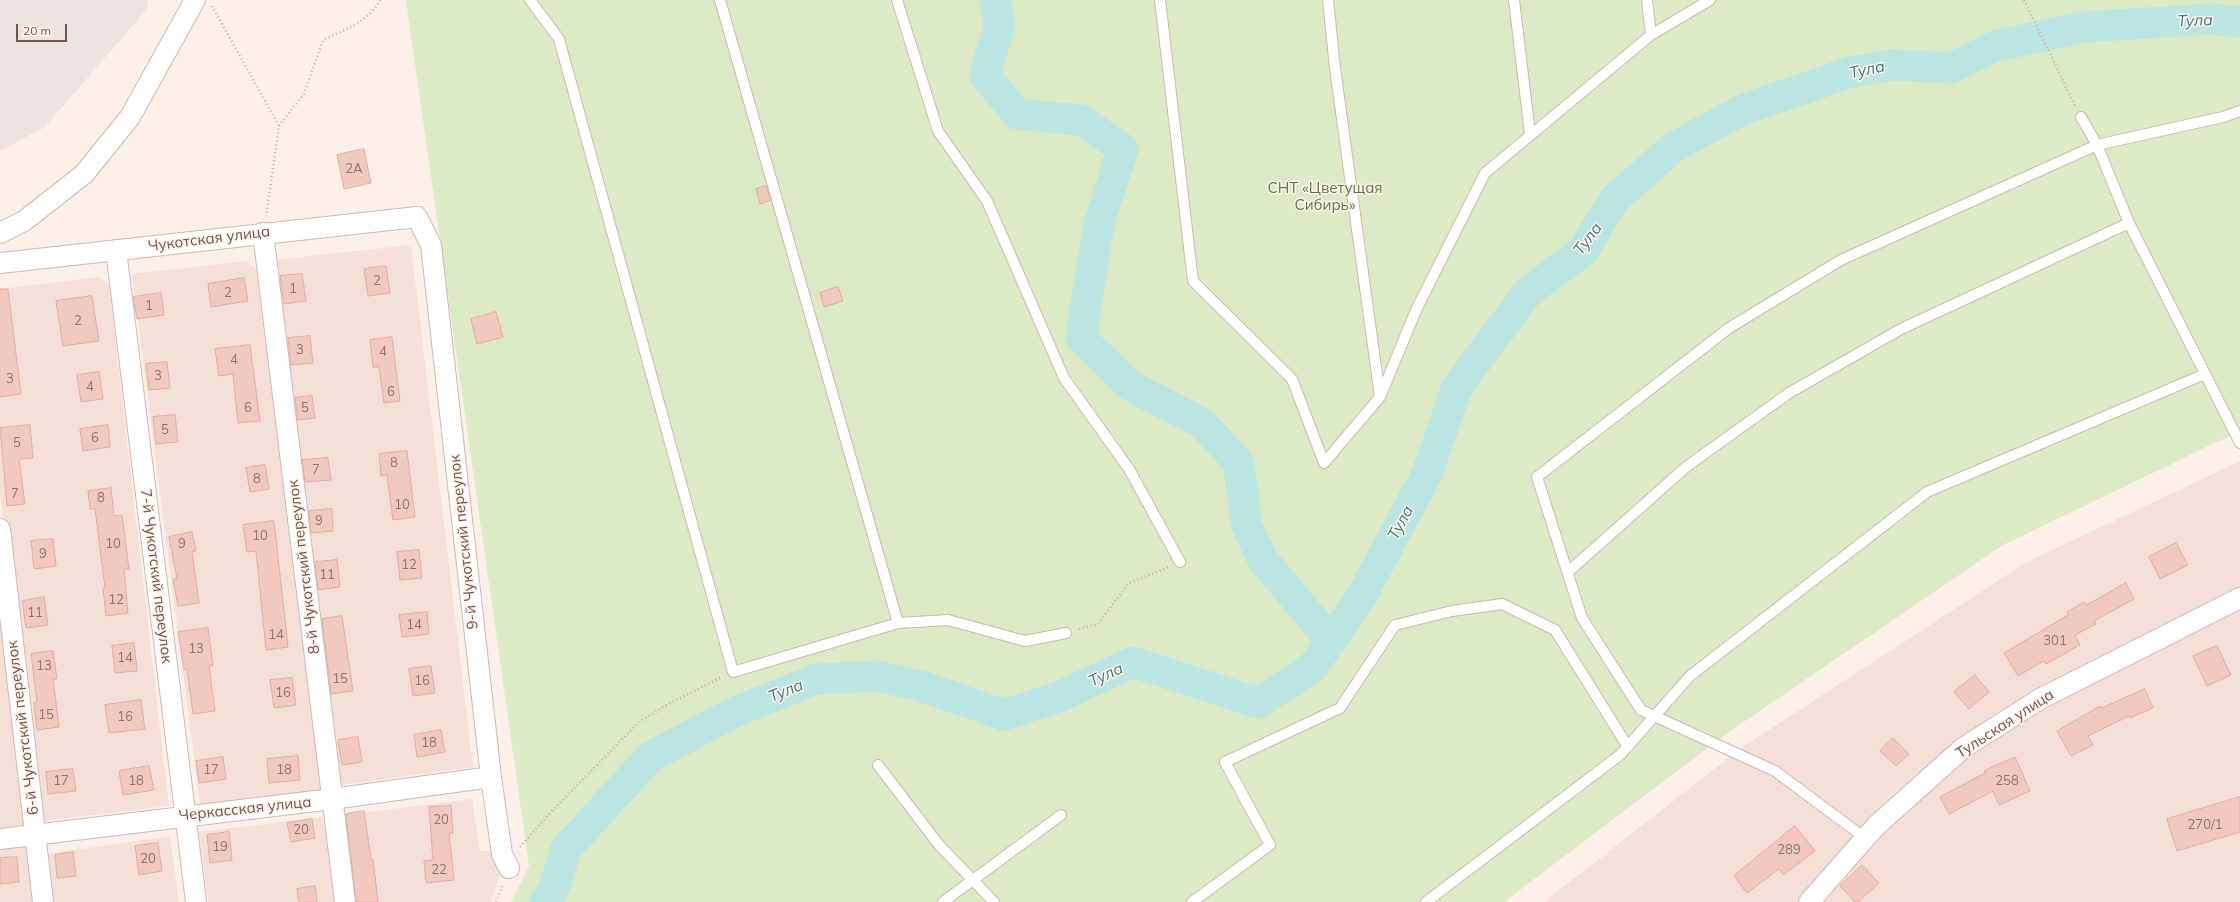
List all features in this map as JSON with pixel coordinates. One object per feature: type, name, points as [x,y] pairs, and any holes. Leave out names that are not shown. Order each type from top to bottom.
[{"type":"street","points":[[0,233],[24,221],[84,174],[130,117],[194,0]]},
{"type":"street","name":"Чукотская улица","points":[[0,263],[417,216]]},
{"type":"street","name":"9-й Чукотский переулок","points":[[417,216],[431,245],[491,777],[502,854],[509,868]]},
{"type":"street","name":"8-й Чукотский переулок","points":[[263,233],[345,902]]},
{"type":"street","name":"7-й Чукотский переулок","points":[[116,250],[196,902]]},
{"type":"street","name":"6-й Чукотский переулок","points":[[0,529],[44,902]]},
{"type":"street","name":"Тульская улица","points":[[1809,902],[1876,826],[1970,744],[2040,699],[2240,598]]},
{"type":"street","name":"Черкасская улица","points":[[0,839],[332,799],[491,777]]},
{"type":"lane","points":[[530,0],[559,39],[733,672],[898,624],[948,620],[1025,641],[1066,633]]},
{"type":"lane","points":[[720,0],[898,624]]},
{"type":"lane","points":[[897,0],[938,131],[987,201],[1064,378],[1129,469],[1180,562]]},
{"type":"lane","points":[[1160,0],[1194,281],[1292,379],[1324,463],[1380,397],[1418,308],[1485,173],[1530,134],[1651,35],[1710,0]]},
{"type":"lane","points":[[1328,0],[1335,68],[1380,397]]},
{"type":"lane","points":[[1514,0],[1530,134]]},
{"type":"lane","points":[[1646,0],[1651,35]]},
{"type":"lane","points":[[1865,838],[1775,771],[1641,710],[1582,618],[1537,476],[1729,328],[1841,260],[2096,145],[2223,117],[2240,111]]},
{"type":"lane","points":[[2081,117],[2096,145],[2129,223],[2240,443]]},
{"type":"lane","points":[[1568,572],[1686,467],[1788,393],[1901,329],[2129,223]]},
{"type":"lane","points":[[1426,902],[1620,755],[1690,676],[1927,492],[2205,374]]},
{"type":"lane","points":[[1192,902],[1270,845],[1225,762],[1340,708],[1395,625],[1452,611],[1502,604],[1555,630],[1628,747]]},
{"type":"lane","points":[[878,765],[940,845],[994,902]]},
{"type":"lane","points":[[943,902],[1061,815]]},
{"type":"path","points":[[209,0],[279,126]]},
{"type":"path","points":[[263,233],[279,126],[304,94],[323,40],[349,29],[369,16],[380,0]]},
{"type":"path","points":[[2024,0],[2081,117]]},
{"type":"path","points":[[1066,633],[1098,624],[1129,583],[1180,562]]},
{"type":"path","points":[[518,851],[551,812],[639,722],[670,703],[733,672]]},
{"type":"shaded area","points":[[0,0],[148,0],[147,9],[45,127],[0,151]]},
{"type":"shaded area","points":[[411,245],[473,767],[341,785],[275,260]]},
{"type":"shaded area","points":[[245,261],[256,268],[322,790],[200,804],[132,274]]},
{"type":"shaded area","points":[[99,277],[109,285],[169,806],[41,821],[0,493],[0,289]]},
{"type":"shaded area","points":[[2240,461],[2240,902],[1544,902],[1741,748],[2025,563]]},
{"type":"shaded area","points":[[0,610],[26,827],[0,830]]},
{"type":"shaded area","points":[[472,799],[480,851],[496,851],[500,874],[491,902],[357,902],[344,815]]},
{"type":"shaded area","points":[[323,817],[334,902],[208,902],[199,832]]},
{"type":"shaded area","points":[[170,836],[179,902],[53,902],[48,854]]},
{"type":"shaded area","points":[[28,840],[36,902],[0,902],[0,844]]},
{"type":"green space","name":"СНТ «Цветущая Сибирь»","points":[[406,0],[2240,0],[2240,431],[2003,545],[1726,734],[1504,902],[511,902],[529,866]]},
{"type":"building","points":[[364,149],[371,183],[344,189],[337,155]]},
{"type":"building","points":[[766,186],[771,200],[760,204],[756,189]]},
{"type":"building","points":[[386,266],[390,293],[368,296],[364,269]]},
{"type":"building","points":[[302,274],[306,301],[284,304],[280,276]]},
{"type":"building","points":[[244,278],[248,301],[211,307],[208,284]]},
{"type":"building","points":[[838,287],[843,301],[824,307],[820,293]]},
{"type":"building","points":[[0,289],[8,289],[21,394],[0,397]]},
{"type":"building","points":[[161,293],[164,315],[137,319],[133,297]]},
{"type":"building","points":[[92,296],[99,341],[63,346],[56,301]]},
{"type":"building","points":[[496,312],[503,337],[477,344],[471,319]]},
{"type":"building","points":[[310,336],[313,363],[291,365],[288,338]]},
{"type":"building","points":[[392,337],[400,401],[384,403],[379,367],[373,367],[370,340]]},
{"type":"building","points":[[250,345],[260,421],[238,423],[233,374],[219,376],[215,349]]},
{"type":"building","points":[[167,362],[170,388],[149,390],[146,364]]},
{"type":"building","points":[[99,372],[103,399],[81,402],[77,375]]},
{"type":"building","points":[[312,396],[315,418],[298,420],[295,398]]},
{"type":"building","points":[[175,415],[178,442],[156,444],[153,417]]},
{"type":"building","points":[[30,425],[33,458],[19,459],[25,504],[7,506],[0,428]]},
{"type":"building","points":[[108,425],[110,447],[83,451],[80,429]]},
{"type":"building","points":[[407,451],[415,517],[393,520],[387,475],[381,476],[379,454]]},
{"type":"building","points":[[328,458],[331,480],[305,482],[302,460]]},
{"type":"building","points":[[265,465],[269,489],[250,492],[246,468]]},
{"type":"building","points":[[111,488],[114,516],[122,515],[129,569],[124,569],[128,613],[106,616],[103,588],[105,588],[95,509],[90,509],[88,491]]},
{"type":"building","points":[[332,509],[333,531],[311,533],[309,511]]},
{"type":"building","points":[[274,521],[288,647],[266,650],[256,551],[247,552],[243,525]]},
{"type":"building","points":[[192,532],[196,551],[192,552],[199,603],[178,606],[173,579],[177,579],[169,537]]},
{"type":"building","points":[[53,539],[56,566],[34,569],[31,541]]},
{"type":"building","points":[[2176,543],[2188,565],[2160,579],[2149,557]]},
{"type":"building","points":[[419,550],[422,578],[400,580],[397,552]]},
{"type":"building","points":[[337,560],[340,587],[318,590],[315,562]]},
{"type":"building","points":[[2126,583],[2134,599],[2094,621],[2096,624],[2075,635],[2080,645],[2046,664],[2044,661],[2018,676],[2004,653],[2068,615],[2067,612],[2084,602],[2086,605]]},
{"type":"building","points":[[44,597],[48,625],[26,628],[22,601]]},
{"type":"building","points":[[427,612],[429,634],[402,637],[399,615]]},
{"type":"building","points":[[342,616],[353,691],[331,694],[322,619]]},
{"type":"building","points":[[208,628],[213,665],[209,666],[215,711],[193,714],[187,669],[184,669],[178,632]]},
{"type":"building","points":[[134,643],[137,671],[115,673],[112,646]]},
{"type":"building","points":[[2217,646],[2231,675],[2207,686],[2193,656]]},
{"type":"building","points":[[53,651],[57,679],[53,679],[59,727],[37,730],[34,703],[37,702],[31,654]]},
{"type":"building","points":[[431,666],[435,693],[413,696],[409,669]]},
{"type":"building","points":[[1975,675],[1989,692],[1969,709],[1954,692]]},
{"type":"building","points":[[292,678],[296,705],[274,708],[270,680]]},
{"type":"building","points":[[2145,689],[2153,708],[2130,718],[2129,716],[2088,736],[2093,745],[2071,756],[2057,731],[2100,706],[2101,708]]},
{"type":"building","points":[[141,700],[145,729],[109,733],[105,705]]},
{"type":"building","points":[[441,730],[445,752],[417,757],[414,735]]},
{"type":"building","points":[[358,737],[362,762],[342,765],[338,740]]},
{"type":"building","points":[[1893,738],[1909,754],[1896,766],[1880,751]]},
{"type":"building","points":[[298,756],[300,780],[269,783],[267,759]]},
{"type":"building","points":[[223,757],[226,779],[199,783],[196,761]]},
{"type":"building","points":[[2015,757],[2030,791],[1999,805],[1993,791],[1949,814],[1940,797],[1985,773],[1984,771]]},
{"type":"building","points":[[149,766],[154,790],[123,795],[119,771]]},
{"type":"building","points":[[73,769],[76,791],[48,794],[46,772]]},
{"type":"building","points":[[2240,797],[2240,832],[2177,851],[2167,819]]},
{"type":"building","points":[[451,806],[453,833],[449,833],[454,880],[426,883],[424,861],[433,860],[429,807]]},
{"type":"building","points":[[364,811],[371,859],[373,859],[378,902],[356,902],[346,814]]},
{"type":"building","points":[[312,819],[315,838],[291,842],[287,823]]},
{"type":"building","points":[[1795,826],[1815,851],[1783,875],[1779,869],[1747,893],[1734,876]]},
{"type":"building","points":[[229,832],[232,860],[210,863],[207,835]]},
{"type":"building","points":[[158,843],[162,871],[139,875],[135,846]]},
{"type":"building","points":[[73,852],[76,876],[57,878],[55,855]]},
{"type":"building","points":[[17,857],[19,882],[0,884],[0,858]]},
{"type":"building","points":[[1862,865],[1879,883],[1858,902],[1855,902],[1840,886]]},
{"type":"building","points":[[315,886],[317,902],[299,902],[297,889]]},
{"type":"waterway","points":[[995,0],[1000,23],[985,75],[1017,114],[1081,120],[1123,149],[1099,223],[1081,338],[1129,385],[1202,423],[1238,462],[1247,526],[1263,560],[1331,641]]},
{"type":"waterway","name":"Тула","points":[[545,902],[554,889],[566,849],[650,757],[733,713],[816,679],[877,676],[921,686],[1004,715],[1061,696],[1133,662],[1258,703],[1312,668],[1361,597],[1427,474],[1457,387],[1529,291],[1582,252],[1615,199],[1674,147],[1742,110],[1851,72],[1891,65],[1951,68],[1995,46],[2084,27],[2211,19],[2240,22]]}]
